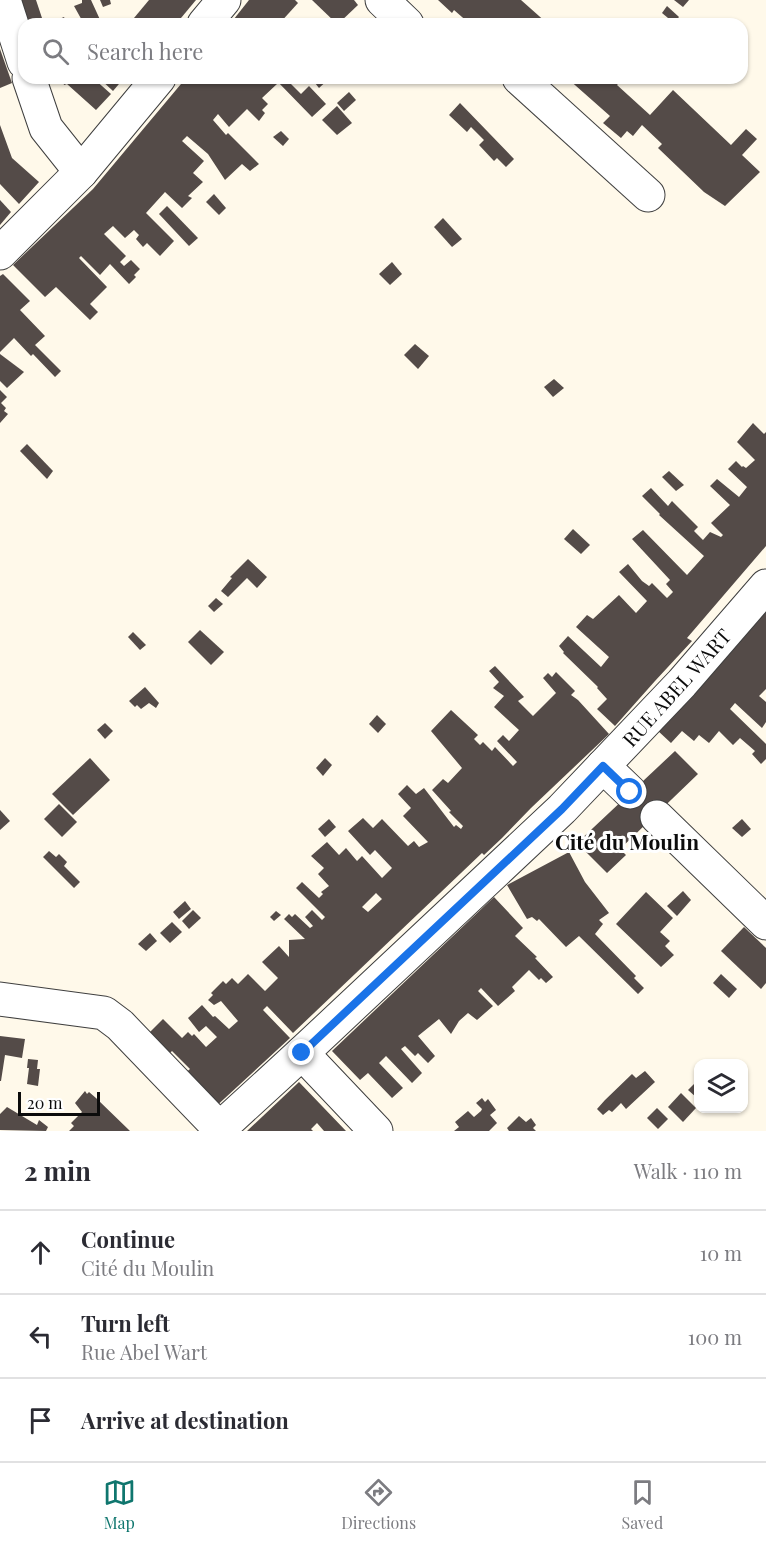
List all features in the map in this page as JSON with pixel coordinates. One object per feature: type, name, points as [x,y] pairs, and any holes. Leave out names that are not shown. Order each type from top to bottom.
[{"type":"street","points":[[4,0],[18,43]]},
{"type":"street","points":[[209,18],[224,0]]},
{"type":"street","points":[[382,0],[401,18]]},
{"type":"street","points":[[31,84],[46,128],[81,172]]},
{"type":"street","points":[[0,253],[81,172],[154,84]]},
{"type":"street","points":[[526,84],[648,195]]},
{"type":"street","name":"RUE ABEL WART","points":[[218,1130],[562,809],[682,683],[766,586]]},
{"type":"street","points":[[603,766],[630,792]]},
{"type":"street","points":[[657,818],[766,923]]},
{"type":"street","points":[[0,999],[104,1013],[120,1025],[218,1130]]},
{"type":"street","points":[[302,1053],[376,1131]]},
{"type":"building","points":[[12,0],[36,0],[42,18],[21,18]]},
{"type":"building","points":[[82,0],[91,0],[99,18],[81,18],[74,6],[82,3]]},
{"type":"building","points":[[100,0],[110,0],[111,4],[103,7]]},
{"type":"building","points":[[149,0],[196,0],[181,18],[134,18]]},
{"type":"building","points":[[249,0],[295,0],[298,3],[284,18],[235,18]]},
{"type":"building","points":[[312,0],[354,0],[358,5],[344,18],[331,18]]},
{"type":"building","points":[[438,0],[521,0],[541,18],[463,18],[454,10],[452,13]]},
{"type":"building","points":[[674,0],[689,0],[683,7]]},
{"type":"building","points":[[667,6],[679,17],[668,18],[662,13]]},
{"type":"building","points":[[0,49],[12,83],[0,88]]},
{"type":"building","points":[[67,84],[100,84],[111,94],[96,110]]},
{"type":"building","points":[[105,84],[119,84],[113,91]]},
{"type":"building","points":[[181,84],[277,84],[262,98],[268,104],[262,110],[265,113],[259,121],[247,109],[229,127],[218,114],[213,120],[226,135],[228,133],[259,164],[250,171],[242,164],[225,180],[208,154],[187,136],[182,141],[204,161],[193,173],[203,182],[188,196],[192,198],[182,208],[165,192],[146,213],[174,241],[160,256],[147,243],[143,247],[136,239],[139,235],[134,230],[125,238],[113,226],[104,234],[126,256],[120,262],[124,266],[131,260],[140,269],[129,284],[110,264],[100,275],[81,256],[79,258],[107,287],[90,304],[98,312],[90,320],[56,287],[45,297],[13,265],[93,189]]},
{"type":"building","points":[[280,84],[291,84],[301,94],[309,86],[326,104],[312,117]]},
{"type":"building","points":[[574,84],[618,84],[650,115],[673,90],[731,145],[746,129],[757,139],[742,155],[760,172],[725,206],[704,192],[658,148],[662,144],[642,125],[633,136],[627,131],[621,138],[603,123],[610,116]]},
{"type":"building","points":[[349,92],[356,100],[344,111],[337,103]]},
{"type":"building","points":[[460,103],[514,159],[506,167],[497,158],[494,161],[479,145],[484,140],[471,127],[467,132],[449,115]]},
{"type":"building","points":[[337,106],[352,123],[337,135],[322,120]]},
{"type":"building","points":[[0,125],[12,158],[39,182],[19,204],[0,184]]},
{"type":"building","points":[[281,131],[289,139],[283,146],[273,137]]},
{"type":"building","points":[[214,194],[226,208],[219,215],[206,202]]},
{"type":"building","points":[[0,200],[11,212],[0,225]]},
{"type":"building","points":[[167,206],[198,238],[189,246],[159,214]]},
{"type":"building","points":[[443,218],[462,239],[452,247],[434,227]]},
{"type":"building","points":[[392,262],[402,274],[390,285],[379,274]]},
{"type":"building","points":[[3,274],[30,301],[20,310],[45,336],[35,345],[61,371],[55,377],[14,338],[0,352],[0,276]]},
{"type":"building","points":[[415,344],[429,356],[418,369],[404,355]]},
{"type":"building","points":[[0,354],[24,372],[7,388],[0,381]]},
{"type":"building","points":[[554,379],[564,388],[553,397],[544,387]]},
{"type":"building","points":[[0,390],[7,397],[1,403],[8,414],[0,423]]},
{"type":"building","points":[[753,423],[764,434],[766,432],[766,546],[687,638],[692,641],[615,726],[597,709],[607,699],[559,646],[568,636],[601,667],[609,657],[576,627],[587,615],[593,619],[619,595],[636,613],[647,601],[619,572],[628,564],[642,581],[649,586],[652,583],[667,598],[673,592],[666,584],[670,580],[632,539],[643,530],[687,575],[704,556],[659,515],[642,496],[651,488],[668,506],[672,501],[698,527],[694,531],[703,540],[710,532],[721,537],[723,535],[711,523],[730,505],[710,486],[717,479],[739,497],[747,487],[728,469],[736,461],[746,468],[755,460],[737,442]]},
{"type":"building","points":[[27,444],[53,471],[47,479],[20,451]]},
{"type":"building","points":[[669,471],[684,485],[676,491],[662,477]]},
{"type":"building","points":[[573,529],[590,545],[581,554],[564,539]]},
{"type":"building","points":[[248,559],[267,577],[257,588],[247,578],[228,597],[221,591],[232,578],[230,577]]},
{"type":"building","points":[[216,598],[223,604],[214,612],[208,606]]},
{"type":"building","points":[[766,606],[766,689],[759,696],[766,702],[766,722],[762,728],[735,703],[730,709],[766,744],[766,759],[761,764],[752,754],[755,751],[740,738],[733,745],[719,731],[709,743],[699,735],[694,741],[682,731],[671,743],[657,730]]},
{"type":"building","points":[[200,630],[224,652],[211,665],[188,642]]},
{"type":"building","points":[[133,632],[146,645],[140,650],[128,637]]},
{"type":"building","points":[[495,666],[524,697],[518,701],[533,716],[556,693],[543,678],[548,673],[552,677],[556,672],[575,691],[571,695],[609,734],[502,838],[484,855],[482,853],[293,1033],[267,1006],[263,1010],[290,1038],[212,1110],[181,1077],[190,1069],[172,1051],[165,1058],[145,1037],[163,1019],[182,1038],[188,1032],[192,1036],[194,1034],[206,1047],[217,1037],[206,1026],[199,1032],[188,1018],[202,1005],[229,1029],[238,1021],[221,1001],[214,1005],[208,1000],[213,995],[211,993],[223,981],[226,984],[232,978],[238,984],[248,974],[265,991],[278,978],[262,962],[279,946],[289,957],[289,940],[305,939],[284,919],[289,914],[292,917],[295,914],[310,928],[313,926],[305,917],[312,910],[322,920],[325,917],[296,888],[302,882],[319,898],[323,894],[321,892],[329,886],[318,874],[324,868],[311,856],[327,842],[339,855],[346,848],[357,861],[362,856],[382,878],[392,868],[375,850],[370,855],[348,831],[363,818],[373,828],[382,819],[408,846],[414,841],[419,847],[428,842],[403,816],[411,808],[398,794],[407,785],[416,794],[424,788],[454,827],[456,825],[461,829],[463,826],[432,790],[443,779],[448,783],[462,768],[431,731],[451,710],[478,735],[474,739],[480,745],[483,742],[492,751],[495,747],[513,766],[517,762],[497,741],[503,735],[509,741],[519,730],[494,707],[504,696],[493,688],[499,682],[489,671]],"holes":[[[376,893],[382,899],[368,912],[362,907]]]},
{"type":"building","points":[[145,687],[159,703],[156,708],[149,703],[141,709],[129,701]]},
{"type":"building","points":[[377,715],[386,724],[378,733],[369,724]]},
{"type":"building","points":[[105,723],[113,731],[105,739],[97,730]]},
{"type":"building","points":[[675,751],[698,774],[620,849],[626,855],[607,873],[577,843]]},
{"type":"building","points":[[90,758],[110,780],[73,815],[52,794]]},
{"type":"building","points":[[325,758],[332,765],[323,776],[316,768]]},
{"type":"building","points":[[59,804],[77,822],[62,837],[44,819]]},
{"type":"building","points":[[0,810],[10,821],[0,830]]},
{"type":"building","points":[[329,819],[336,827],[325,837],[318,829]]},
{"type":"building","points":[[742,819],[751,829],[742,837],[732,828]]},
{"type":"building","points":[[49,851],[56,857],[59,854],[67,862],[64,866],[80,882],[74,888],[43,857]]},
{"type":"building","points":[[569,852],[585,882],[609,913],[599,920],[603,924],[595,934],[636,976],[634,978],[644,988],[638,994],[579,936],[566,947],[539,919],[537,921],[532,917],[527,919],[507,885]]},
{"type":"building","points":[[683,891],[691,900],[677,916],[667,906]]},
{"type":"building","points":[[646,892],[673,918],[660,932],[670,941],[665,946],[674,955],[661,967],[616,924]]},
{"type":"building","points":[[494,897],[523,928],[515,936],[537,957],[535,958],[553,977],[546,983],[541,978],[539,980],[529,970],[512,987],[515,991],[498,1006],[481,988],[478,991],[493,1006],[477,1020],[468,1013],[459,1021],[451,1034],[439,1019],[418,1036],[435,1056],[428,1063],[418,1053],[415,1056],[405,1046],[401,1049],[422,1073],[412,1083],[386,1056],[379,1063],[403,1088],[392,1098],[368,1073],[360,1080],[332,1051]]},
{"type":"building","points":[[185,901],[191,909],[179,919],[173,912]]},
{"type":"building","points":[[193,910],[201,918],[189,929],[182,921]]},
{"type":"building","points":[[276,911],[281,915],[274,921],[270,917]]},
{"type":"building","points":[[172,922],[182,932],[170,943],[160,933]]},
{"type":"building","points":[[744,927],[766,948],[766,983],[761,989],[721,951]]},
{"type":"building","points":[[150,933],[157,941],[146,951],[138,944]]},
{"type":"building","points":[[721,974],[737,989],[729,998],[713,983]]},
{"type":"building","points":[[0,1036],[25,1039],[22,1058],[5,1055],[1,1081],[0,1081]]},
{"type":"building","points":[[28,1059],[38,1060],[37,1069],[40,1069],[38,1086],[27,1084]]},
{"type":"building","points":[[645,1071],[655,1082],[626,1109],[621,1103],[612,1112],[609,1110],[603,1115],[597,1109],[632,1074],[636,1078]]},
{"type":"building","points":[[299,1082],[346,1131],[324,1131],[317,1123],[311,1129],[313,1131],[247,1131]]},
{"type":"building","points":[[694,1084],[694,1095],[688,1090]]},
{"type":"building","points":[[85,1091],[96,1098],[130,1131],[69,1131],[74,1126],[71,1123],[82,1112],[75,1103]]},
{"type":"building","points":[[681,1093],[694,1106],[694,1110],[683,1122],[668,1107]]},
{"type":"building","points":[[482,1098],[485,1102],[488,1099],[496,1110],[490,1115],[497,1123],[489,1131],[454,1131],[459,1127],[455,1122],[468,1111],[474,1117],[481,1111],[482,1109],[476,1103]]},
{"type":"building","points":[[7,1107],[37,1125],[39,1120],[48,1127],[46,1131],[0,1130],[0,1114]]},
{"type":"building","points":[[657,1108],[668,1119],[658,1129],[647,1118]]},
{"type":"building","points":[[519,1116],[526,1122],[531,1118],[536,1125],[533,1128],[536,1131],[509,1131],[507,1128]]},
{"type":"district","name":"Cité du Moulin","points":[[627,841]]},
{"type":"route","points":[[302,1053],[562,809],[603,766],[630,792]]}]
